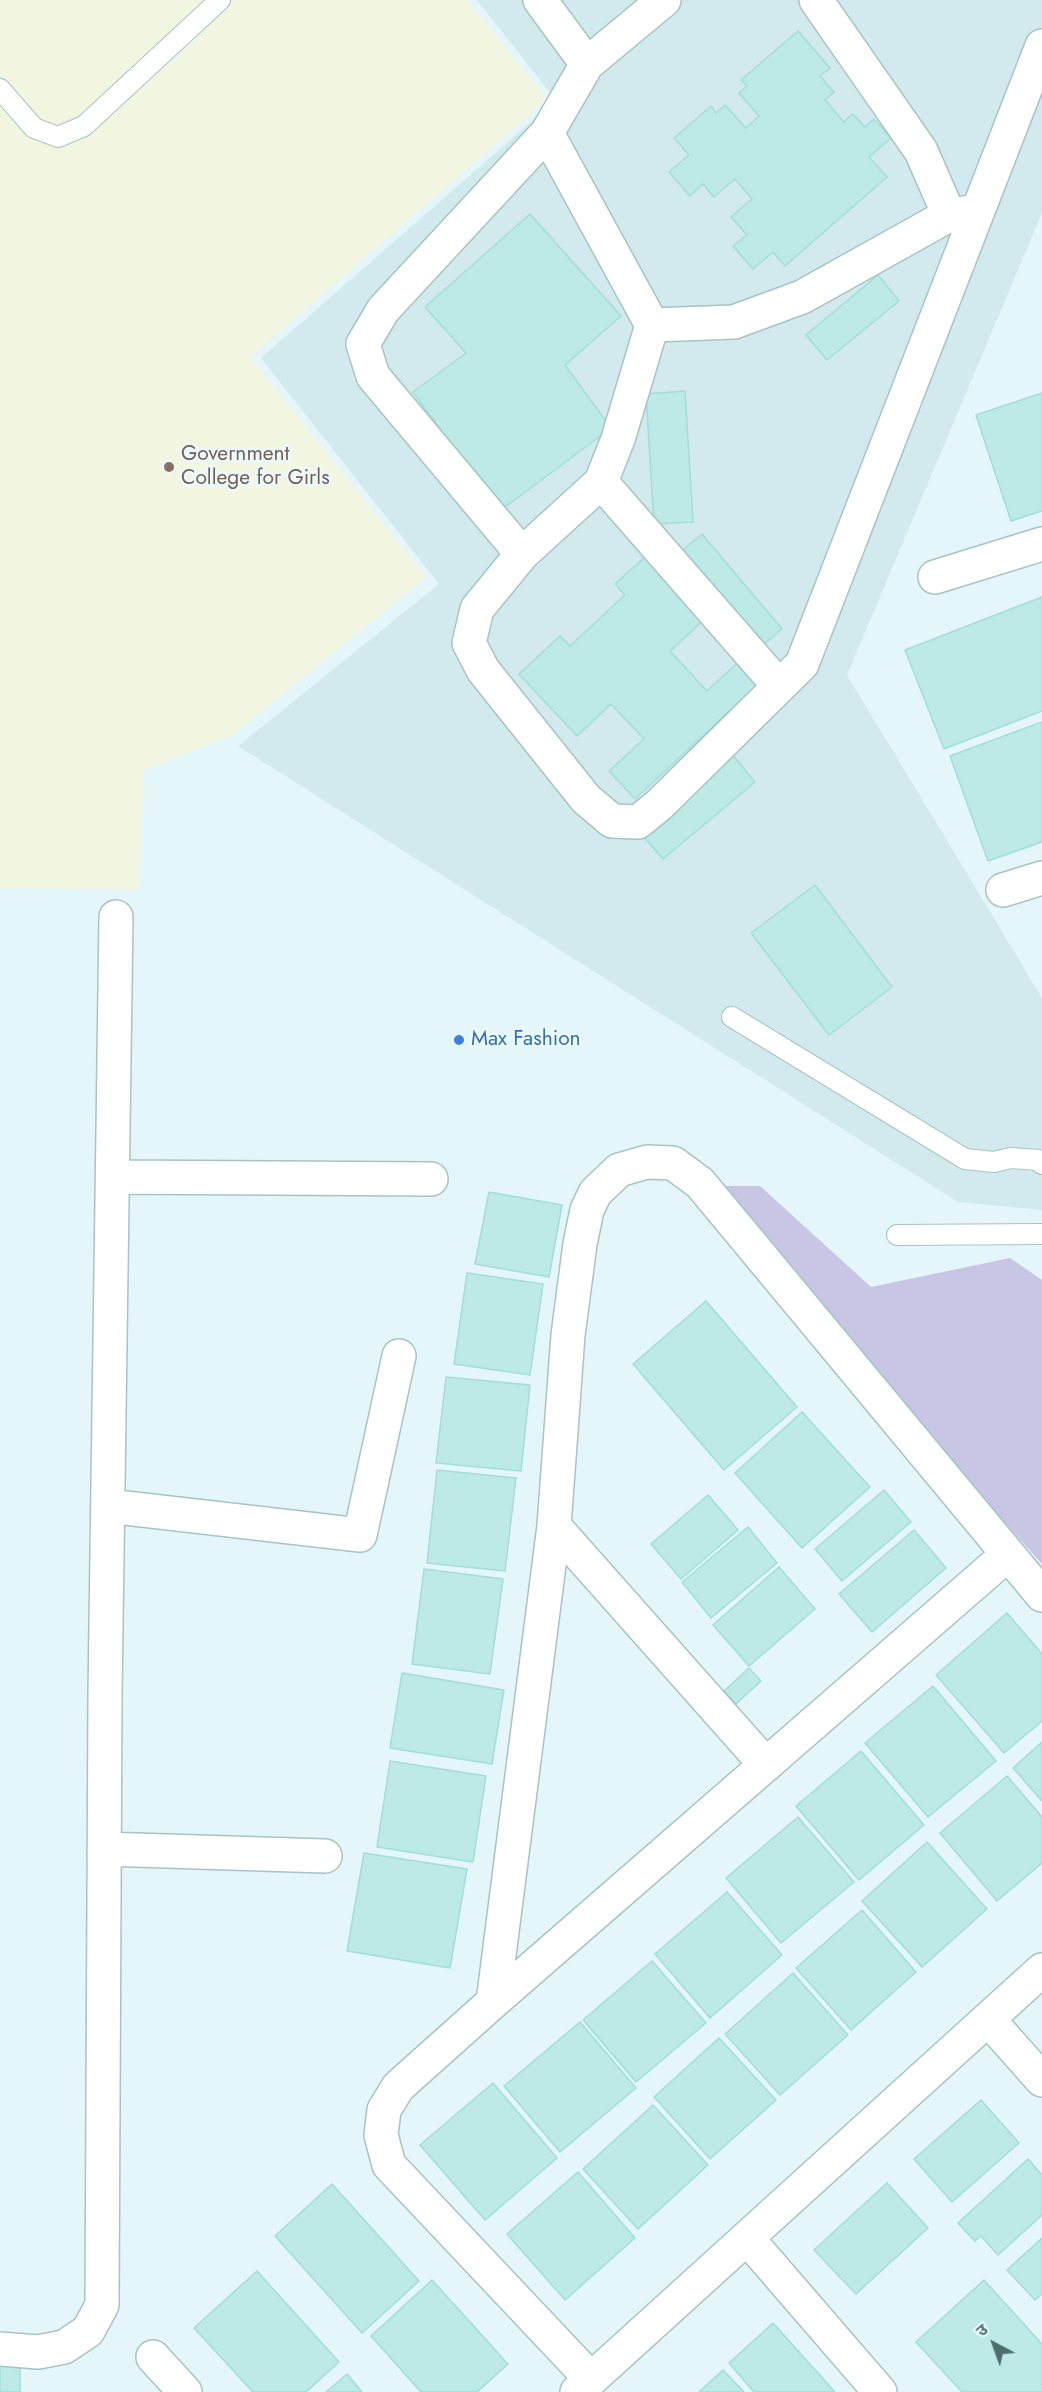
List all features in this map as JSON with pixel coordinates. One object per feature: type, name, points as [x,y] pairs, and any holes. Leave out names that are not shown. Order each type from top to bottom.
[{"type":"street","points":[[540,0],[587,64]]},
{"type":"street","points":[[522,554],[373,376],[363,344],[383,310],[547,133],[587,64],[663,0]]},
{"type":"street","points":[[816,0],[963,213]]},
{"type":"street","points":[[547,133],[652,325],[618,439],[601,482],[522,554],[477,609],[469,643],[483,670],[586,799],[612,821],[638,822],[659,805],[802,664],[963,213],[1042,46]]},
{"type":"street","points":[[652,325],[734,322],[802,297],[963,213]]},
{"type":"street","points":[[601,482],[779,686]]},
{"type":"street","points":[[935,577],[1042,544]]},
{"type":"street","points":[[1003,890],[1042,878]]},
{"type":"street","points":[[0,2349],[38,2352],[64,2347],[88,2331],[102,2305],[104,1849],[116,917]]},
{"type":"street","points":[[493,2002],[554,1526],[568,1335],[580,1244],[587,1210],[595,1193],[619,1170],[647,1162],[673,1163],[700,1184],[1042,1595]]},
{"type":"street","points":[[113,1177],[431,1179]]},
{"type":"street","points":[[108,1506],[360,1535],[399,1356]]},
{"type":"street","points":[[554,1526],[766,1765]]},
{"type":"street","points":[[1007,1555],[398,2087],[384,2110],[381,2135],[389,2166],[584,2386],[1042,1970]]},
{"type":"street","points":[[104,1849],[325,1856]]},
{"type":"street","points":[[988,2019],[1042,2079]]},
{"type":"street","points":[[747,2238],[880,2392]]},
{"type":"street","points":[[153,2357],[185,2392]]},
{"type":"lane","points":[[0,89],[34,128],[58,137],[84,126],[220,0]]},
{"type":"lane","points":[[732,1017],[965,1159],[994,1162],[1011,1158],[1038,1160],[1042,1164]]},
{"type":"lane","points":[[897,1235],[1042,1234]]},
{"type":"shaded area","name":"Government College for Girls","points":[[0,0],[467,0],[547,99],[250,357],[426,577],[232,735],[144,770],[139,889],[0,888]]},
{"type":"shaded area","points":[[477,0],[1042,0],[1042,213],[847,675],[1042,998],[1042,1210],[958,1202],[238,746],[439,584],[261,358],[556,100]]},
{"type":"shaded area","points":[[703,1186],[760,1186],[871,1287],[1010,1258],[1042,1280],[1042,1564]]},
{"type":"building","points":[[798,31],[830,68],[820,76],[834,92],[825,100],[844,122],[853,114],[865,127],[874,119],[891,138],[869,157],[887,177],[785,266],[773,252],[753,269],[733,246],[747,235],[731,217],[752,199],[735,179],[714,197],[703,184],[690,196],[669,172],[689,155],[674,138],[711,106],[716,113],[725,105],[746,128],[759,116],[739,93],[747,86],[741,80]]},
{"type":"building","points":[[530,214],[621,316],[565,365],[611,428],[500,511],[413,392],[466,353],[425,307]]},
{"type":"building","points":[[878,275],[899,301],[827,360],[806,335]]},
{"type":"building","points":[[685,391],[693,522],[654,524],[646,394]]},
{"type":"building","points":[[1042,393],[1042,511],[1011,521],[976,415]]},
{"type":"building","points":[[702,534],[782,629],[757,650],[677,555]]},
{"type":"building","points":[[647,555],[706,618],[670,651],[707,691],[744,657],[764,679],[635,799],[609,771],[644,739],[611,704],[577,736],[519,674],[560,636],[570,646],[625,595],[615,584]]},
{"type":"building","points":[[1042,597],[1042,711],[944,749],[905,650]]},
{"type":"building","points":[[1042,722],[1042,842],[988,861],[950,756]]},
{"type":"building","points":[[731,753],[755,782],[663,859],[638,830]]},
{"type":"building","points":[[815,885],[892,987],[829,1035],[751,933]]},
{"type":"building","points":[[489,1192],[562,1205],[549,1277],[475,1264]]},
{"type":"building","points":[[467,1273],[543,1284],[530,1375],[454,1364]]},
{"type":"building","points":[[706,1301],[797,1407],[724,1470],[633,1364]]},
{"type":"building","points":[[446,1377],[530,1385],[521,1471],[436,1463]]},
{"type":"building","points":[[802,1412],[870,1487],[802,1548],[735,1473]]},
{"type":"building","points":[[437,1470],[516,1478],[505,1571],[427,1563]]},
{"type":"building","points":[[884,1490],[911,1522],[842,1581],[815,1549]]},
{"type":"building","points":[[708,1495],[738,1530],[681,1579],[651,1544]]},
{"type":"building","points":[[748,1527],[777,1563],[711,1618],[682,1582]]},
{"type":"building","points":[[914,1530],[946,1568],[872,1632],[839,1594]]},
{"type":"building","points":[[779,1567],[815,1609],[749,1666],[713,1625]]},
{"type":"building","points":[[424,1569],[503,1579],[490,1674],[412,1664]]},
{"type":"building","points":[[1007,1613],[1042,1654],[1042,1721],[1004,1753],[936,1675]]},
{"type":"building","points":[[749,1668],[761,1681],[736,1704],[724,1691]]},
{"type":"building","points":[[402,1673],[504,1690],[492,1764],[390,1748]]},
{"type":"building","points":[[933,1686],[996,1761],[928,1817],[865,1743]]},
{"type":"building","points":[[1042,1742],[1042,1801],[1013,1768]]},
{"type":"building","points":[[861,1751],[924,1825],[859,1880],[796,1806]]},
{"type":"building","points":[[390,1761],[486,1776],[473,1862],[377,1847]]},
{"type":"building","points":[[1007,1776],[1042,1817],[1042,1863],[997,1901],[940,1833]]},
{"type":"building","points":[[798,1817],[854,1882],[781,1943],[726,1878]]},
{"type":"building","points":[[927,1842],[987,1909],[922,1967],[862,1901]]},
{"type":"building","points":[[364,1853],[467,1869],[450,1968],[347,1951]]},
{"type":"building","points":[[727,1892],[782,1955],[710,2018],[655,1954]]},
{"type":"building","points":[[862,1910],[916,1972],[851,2030],[796,1968]]},
{"type":"building","points":[[652,1961],[706,2023],[636,2082],[583,2020]]},
{"type":"building","points":[[793,1973],[848,2035],[780,2095],[725,2034]]},
{"type":"building","points":[[580,2022],[636,2088],[560,2152],[504,2086]]},
{"type":"building","points":[[719,2038],[776,2100],[710,2159],[654,2097]]},
{"type":"building","points":[[493,2083],[557,2158],[485,2220],[420,2145]]},
{"type":"building","points":[[981,2100],[1019,2143],[952,2202],[914,2159]]},
{"type":"building","points":[[653,2105],[708,2165],[638,2229],[583,2169]]},
{"type":"building","points":[[1028,2159],[1042,2175],[1042,2215],[998,2255],[981,2236],[975,2241],[958,2223]]},
{"type":"building","points":[[578,2172],[635,2238],[565,2300],[507,2234]]},
{"type":"building","points":[[887,2183],[928,2228],[856,2294],[814,2250]]},
{"type":"building","points":[[332,2184],[419,2281],[362,2333],[275,2236]]},
{"type":"building","points":[[1042,2238],[1042,2294],[1035,2300],[1007,2270]]},
{"type":"building","points":[[257,2271],[339,2362],[306,2392],[253,2392],[194,2328]]},
{"type":"building","points":[[432,2280],[508,2364],[477,2392],[421,2392],[371,2336]]},
{"type":"building","points":[[984,2280],[1042,2344],[1042,2392],[962,2392],[916,2342]]},
{"type":"building","points":[[773,2323],[835,2392],[754,2392],[729,2363]]},
{"type":"building","points":[[0,2359],[20,2359],[20,2392],[0,2392]]},
{"type":"building","points":[[723,2370],[744,2392],[699,2392]]},
{"type":"building","points":[[347,2374],[362,2392],[326,2392]]},
{"type":"place","name":"Government College for Girls","points":[[169,467]]},
{"type":"place","name":"Max Fashion","points":[[459,1040]]}]
